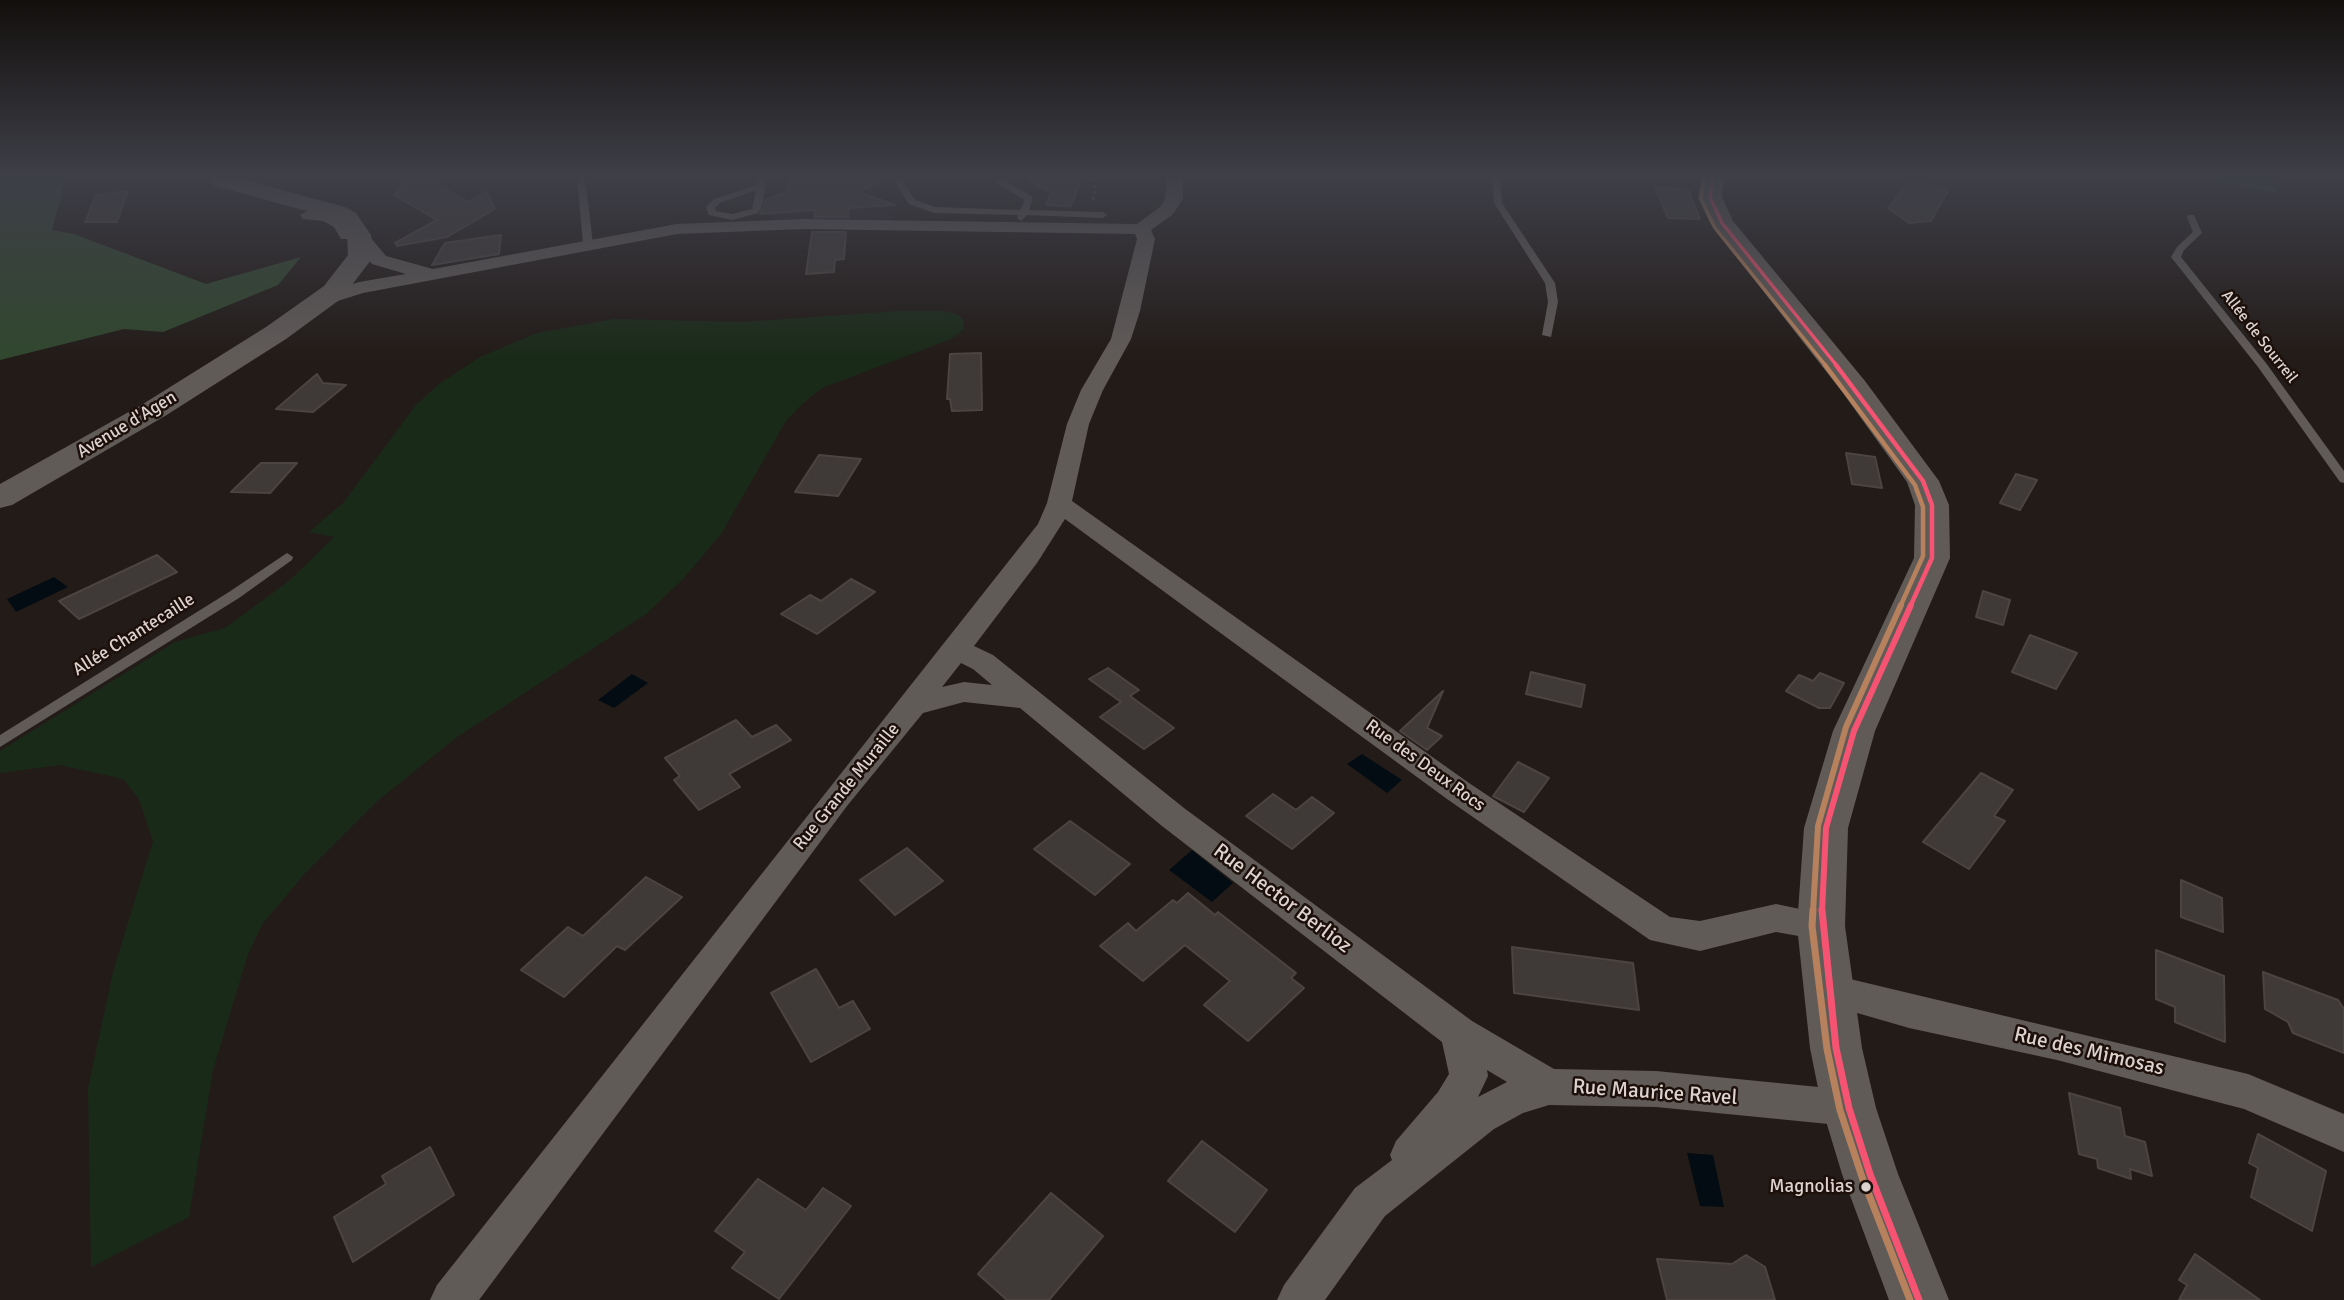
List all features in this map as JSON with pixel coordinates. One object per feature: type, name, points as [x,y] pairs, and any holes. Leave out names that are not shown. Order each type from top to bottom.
[{"type":"street","points":[[332,238],[337,252],[329,270],[332,285]]},
{"type":"street","points":[[332,285],[361,256],[359,238]]},
{"type":"street","points":[[361,238],[371,254],[379,260],[414,270]]},
{"type":"street","points":[[332,285],[389,282],[621,238]]},
{"type":"street","name":"Rue Grande Muraille","points":[[453,1300],[819,820],[1028,557],[1050,524],[1059,503],[1077,424],[1092,390],[1121,339],[1145,238]]},
{"type":"street","points":[[1734,238],[1854,387],[1923,481],[1932,505],[1932,558],[1854,731],[1826,828],[1821,926],[1849,1108],[1870,1174],[1919,1300]]},
{"type":"street","points":[[332,285],[414,270],[477,265],[536,256]]},
{"type":"street","name":"Avenue d'Agen","points":[[0,498],[154,411],[251,348],[332,285]]},
{"type":"street","name":"Rue des Deux Rocs","points":[[1059,503],[1458,791],[1662,930],[1700,936],[1776,918],[1821,926]]},
{"type":"street","name":"Rue Hector Berlioz","points":[[956,648],[983,662],[1173,817],[1459,1033],[1549,1087]]},
{"type":"street","points":[[913,705],[964,692],[1025,698]]},
{"type":"street","name":"Rue des Mimosas","points":[[1829,990],[1909,1012],[2057,1043],[2249,1092],[2344,1133]]},
{"type":"street","name":"Rue Maurice Ravel","points":[[1299,1300],[1370,1202],[1452,1105],[1469,1076],[1459,1033]]},
{"type":"street","name":"Rue Maurice Ravel","points":[[1370,1202],[1480,1116],[1513,1098],[1549,1087],[1656,1089],[1849,1108]]},
{"type":"lane","points":[[587,238],[588,244]]},
{"type":"lane","points":[[1521,238],[1550,283],[1553,302],[1547,335]]},
{"type":"lane","name":"Allée de Sourreil","points":[[2193,238],[2180,249],[2176,257],[2262,365],[2344,479]]},
{"type":"lane","name":"Allée Chantecaille","points":[[0,742],[234,595],[287,557]]},
{"type":"green space","points":[[0,238],[84,238],[206,284],[301,257],[278,285],[163,332],[124,329],[0,360]]},
{"type":"green space","points":[[899,311],[944,311],[959,315],[964,321],[963,330],[951,339],[822,388],[801,405],[786,421],[721,534],[683,579],[646,614],[457,737],[375,803],[307,871],[263,923],[248,954],[213,1070],[189,1217],[91,1267],[88,1088],[113,972],[153,841],[139,799],[123,779],[60,765],[0,773],[0,751],[175,642],[225,628],[289,581],[334,537],[309,532],[343,503],[416,405],[439,384],[480,357],[537,333],[614,319],[744,322]]},
{"type":"shaded area","points":[[54,577],[68,587],[16,612],[7,599]]},
{"type":"shaded area","points":[[632,674],[648,683],[614,708],[598,700]]},
{"type":"shaded area","points":[[1362,754],[1402,780],[1387,793],[1347,764]]},
{"type":"shaded area","points":[[1192,850],[1233,883],[1212,902],[1169,870]]},
{"type":"shaded area","points":[[1687,1153],[1713,1155],[1724,1207],[1700,1206]]},
{"type":"building","points":[[405,238],[443,238],[397,246],[395,243]]},
{"type":"building","points":[[501,238],[499,254],[432,265],[445,243]]},
{"type":"building","points":[[811,238],[846,238],[844,259],[835,260],[834,272],[806,274]]},
{"type":"building","points":[[981,353],[982,410],[952,411],[950,399],[947,399],[950,354]]},
{"type":"building","points":[[317,374],[323,383],[346,385],[313,412],[276,409]]},
{"type":"building","points":[[1846,453],[1875,457],[1882,488],[1852,484]]},
{"type":"building","points":[[819,455],[861,459],[838,496],[795,492]]},
{"type":"building","points":[[261,463],[297,463],[270,493],[231,492]]},
{"type":"building","points":[[2016,474],[2037,480],[2020,510],[2000,503]]},
{"type":"building","points":[[157,555],[177,572],[79,619],[59,601]]},
{"type":"building","points":[[851,579],[875,592],[817,634],[781,614],[810,595],[821,601]]},
{"type":"building","points":[[1983,591],[2010,600],[2003,625],[1976,617]]},
{"type":"building","points":[[2030,635],[2077,653],[2056,689],[2012,672]]},
{"type":"building","points":[[1108,668],[1139,690],[1130,696],[1174,728],[1144,749],[1100,717],[1121,702],[1089,679]]},
{"type":"building","points":[[1531,672],[1585,685],[1581,707],[1526,694]]},
{"type":"building","points":[[1820,673],[1844,683],[1830,708],[1819,708],[1786,691],[1799,675],[1813,681]]},
{"type":"building","points":[[1443,691],[1427,728],[1442,736],[1427,750],[1400,731]]},
{"type":"building","points":[[736,720],[752,737],[776,725],[791,740],[729,774],[740,787],[699,810],[674,780],[680,776],[665,758]]},
{"type":"building","points":[[1518,762],[1549,778],[1524,812],[1493,796]]},
{"type":"building","points":[[1981,773],[2013,790],[1994,816],[2005,821],[1969,869],[1923,842]]},
{"type":"building","points":[[1273,794],[1296,810],[1312,797],[1334,813],[1292,849],[1246,816]]},
{"type":"building","points":[[1070,821],[1130,864],[1095,895],[1034,849]]},
{"type":"building","points":[[907,848],[943,881],[895,915],[860,880]]},
{"type":"building","points":[[646,877],[682,897],[625,950],[617,946],[564,997],[521,970],[568,927],[583,936]]},
{"type":"building","points":[[2181,880],[2222,898],[2223,932],[2181,917]]},
{"type":"building","points":[[1188,893],[1215,915],[1218,912],[1296,973],[1291,978],[1304,988],[1248,1041],[1204,1005],[1230,981],[1185,945],[1143,981],[1100,946],[1128,923],[1136,931],[1173,900],[1177,903]]},
{"type":"building","points":[[1512,947],[1633,963],[1639,1010],[1514,993]]},
{"type":"building","points":[[2156,950],[2224,976],[2225,1042],[2175,1022],[2175,1007],[2156,999]]},
{"type":"building","points":[[816,969],[839,1008],[853,1001],[870,1029],[811,1062],[771,993]]},
{"type":"building","points":[[2263,972],[2338,1000],[2344,1009],[2344,1053],[2293,1033],[2288,1022],[2265,1009]]},
{"type":"building","points":[[2069,1093],[2120,1108],[2125,1136],[2145,1142],[2152,1176],[2130,1169],[2131,1179],[2098,1168],[2097,1159],[2079,1154]]},
{"type":"building","points":[[2258,1134],[2326,1171],[2312,1231],[2251,1197],[2258,1168],[2249,1163]]},
{"type":"building","points":[[1202,1141],[1267,1190],[1235,1232],[1168,1181]]},
{"type":"building","points":[[430,1147],[454,1195],[353,1262],[334,1217],[386,1184],[382,1176]]},
{"type":"building","points":[[758,1179],[806,1210],[823,1188],[851,1206],[779,1299],[732,1268],[745,1252],[715,1231]]},
{"type":"building","points":[[1051,1193],[1103,1236],[1049,1300],[1007,1300],[978,1274]]},
{"type":"building","points":[[2195,1254],[2260,1300],[2179,1300],[2187,1285],[2179,1280]]},
{"type":"building","points":[[1746,1255],[1765,1267],[1775,1300],[1667,1300],[1657,1259],[1732,1264]]},
{"type":"transit line","points":[[1723,238],[1847,392],[1915,485],[1923,507],[1923,556],[1846,727],[1818,826],[1812,926],[1827,1049],[1840,1110],[1862,1177],[1910,1300]]},
{"type":"transit line","points":[[1734,238],[1854,387],[1923,481],[1932,505],[1932,558],[1854,731],[1826,828],[1821,926],[1836,1048],[1849,1108],[1870,1174],[1919,1300]]},
{"type":"place","name":"Magnolias","points":[[1866,1187]]}]
